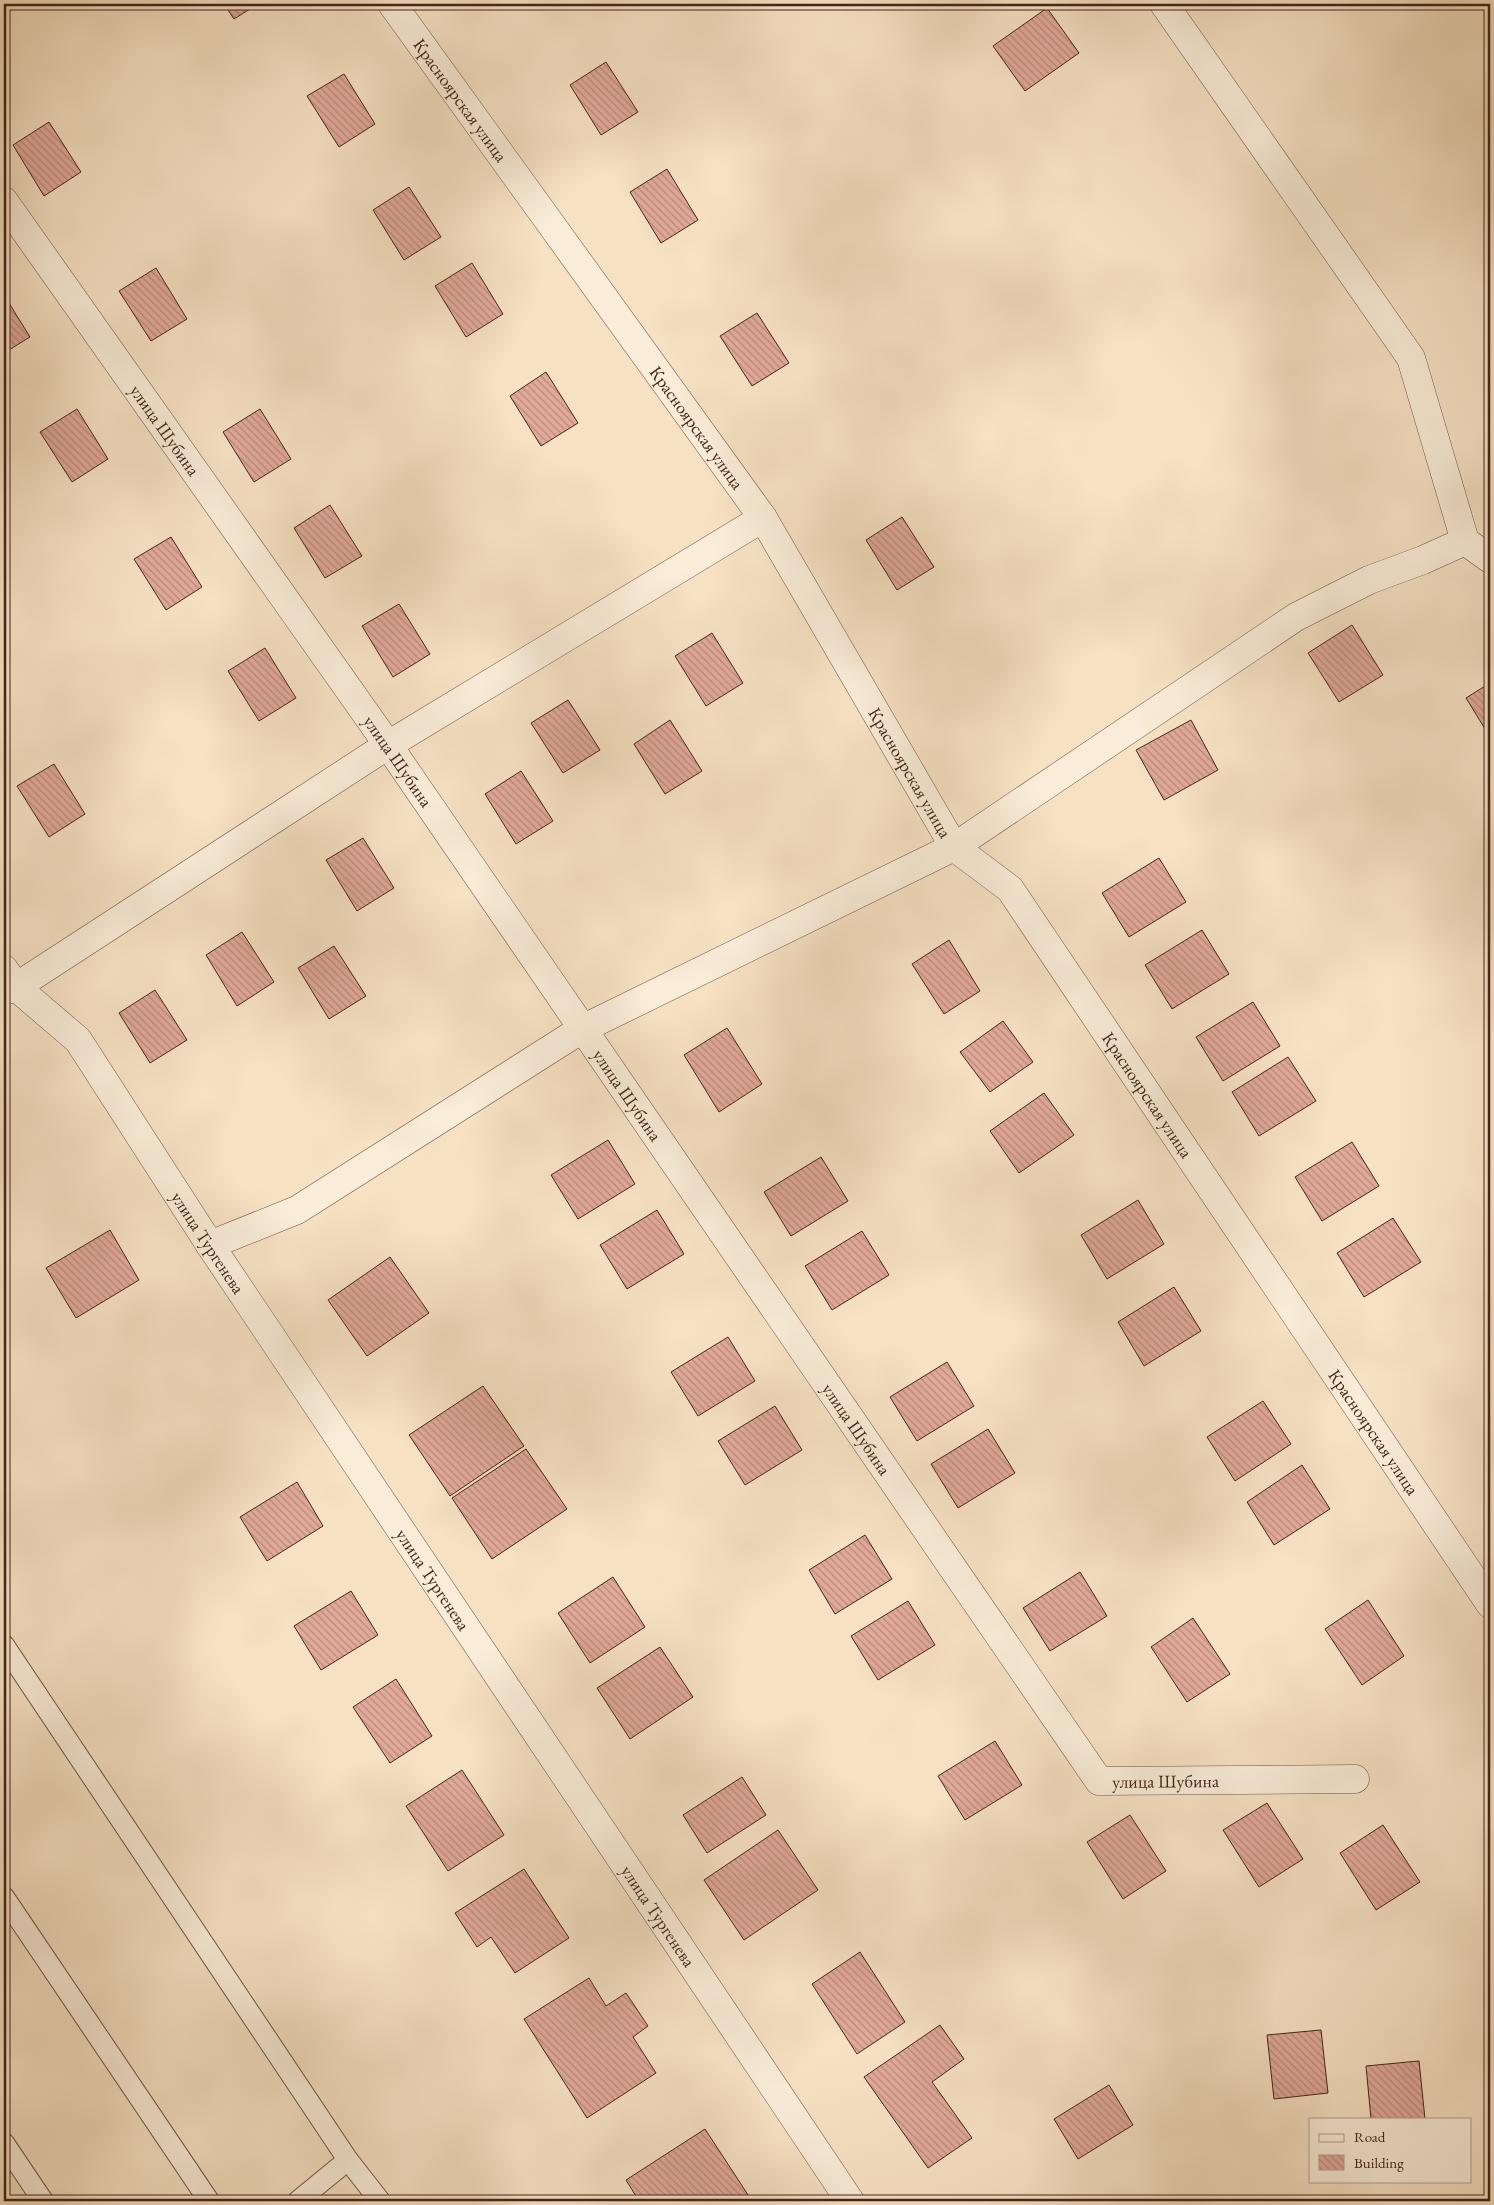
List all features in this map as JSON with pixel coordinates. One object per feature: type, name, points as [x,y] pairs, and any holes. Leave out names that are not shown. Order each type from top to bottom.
[{"type":"street","name":"Красноярская улица","points":[[392,4],[763,518],[954,846],[1010,889],[1490,1604]]},
{"type":"street","points":[[1164,4],[1410,358],[1465,541],[1490,559]]},
{"type":"street","name":"улица Шубина","points":[[4,201],[388,745],[1098,1781],[1355,1779]]},
{"type":"street","points":[[8,982],[388,745],[763,518]]},
{"type":"street","points":[[210,1245],[296,1210],[582,1029],[954,846],[1296,618],[1369,580],[1423,560],[1465,541]]},
{"type":"street","name":"улица Тургенева","points":[[8,982],[78,1040],[210,1245],[850,2201]]},
{"type":"lane","points":[[4,1645],[348,2160],[380,2201]]},
{"type":"lane","points":[[4,1897],[209,2201]]},
{"type":"lane","points":[[4,2143],[43,2201]]},
{"type":"lane","points":[[298,2201],[348,2160]]},
{"type":"building","points":[[224,4],[258,4],[234,19]]},
{"type":"building","points":[[1047,8],[1079,53],[1025,91],[993,46]]},
{"type":"building","points":[[606,62],[638,112],[601,135],[570,85]]},
{"type":"building","points":[[344,74],[375,124],[339,147],[307,96]]},
{"type":"building","points":[[49,122],[81,172],[44,196],[13,145]]},
{"type":"building","points":[[667,169],[698,220],[661,243],[630,192]]},
{"type":"building","points":[[409,187],[441,237],[404,260],[373,210]]},
{"type":"building","points":[[472,263],[503,314],[466,337],[435,286]]},
{"type":"building","points":[[156,268],[187,319],[151,341],[119,291]]},
{"type":"building","points":[[4,295],[30,337],[4,353]]},
{"type":"building","points":[[757,313],[789,363],[752,386],[720,336]]},
{"type":"building","points":[[546,372],[578,423],[541,446],[510,396]]},
{"type":"building","points":[[77,409],[108,459],[72,482],[40,432]]},
{"type":"building","points":[[260,409],[291,459],[254,482],[223,432]]},
{"type":"building","points":[[330,505],[362,556],[325,578],[294,528]]},
{"type":"building","points":[[902,517],[934,567],[897,590],[866,540]]},
{"type":"building","points":[[171,537],[202,587],[166,610],[134,559]]},
{"type":"building","points":[[399,604],[430,654],[393,677],[362,626]]},
{"type":"building","points":[[1352,625],[1383,675],[1339,702],[1308,653]]},
{"type":"building","points":[[712,633],[743,683],[706,706],[675,656]]},
{"type":"building","points":[[265,648],[296,698],[259,721],[228,671]]},
{"type":"building","points":[[1490,683],[1490,737],[1466,698]]},
{"type":"building","points":[[568,700],[600,750],[563,773],[531,723]]},
{"type":"building","points":[[670,720],[702,771],[665,794],[634,744]]},
{"type":"building","points":[[1191,720],[1218,770],[1164,800],[1136,750]]},
{"type":"building","points":[[54,764],[85,814],[49,837],[17,786]]},
{"type":"building","points":[[521,771],[553,821],[516,844],[485,794]]},
{"type":"building","points":[[363,838],[394,888],[357,911],[326,860]]},
{"type":"building","points":[[1159,858],[1186,902],[1129,937],[1102,893]]},
{"type":"building","points":[[1202,930],[1229,974],[1172,1009],[1145,965]]},
{"type":"building","points":[[242,932],[274,982],[237,1006],[206,955]]},
{"type":"building","points":[[949,940],[980,991],[944,1014],[912,964]]},
{"type":"building","points":[[334,946],[366,996],[329,1019],[298,968]]},
{"type":"building","points":[[155,990],[187,1040],[150,1063],[119,1013]]},
{"type":"building","points":[[1253,1002],[1280,1046],[1223,1081],[1196,1037]]},
{"type":"building","points":[[1003,1021],[1033,1062],[990,1092],[960,1052]]},
{"type":"building","points":[[727,1028],[762,1084],[719,1112],[684,1055]]},
{"type":"building","points":[[1288,1057],[1316,1101],[1259,1136],[1232,1092]]},
{"type":"building","points":[[1044,1093],[1074,1135],[1019,1173],[990,1131]]},
{"type":"building","points":[[608,1140],[635,1184],[578,1219],[551,1175]]},
{"type":"building","points":[[1352,1142],[1379,1186],[1322,1221],[1295,1177]]},
{"type":"building","points":[[821,1157],[848,1201],[791,1236],[764,1192]]},
{"type":"building","points":[[1138,1200],[1164,1244],[1107,1279],[1081,1235]]},
{"type":"building","points":[[657,1210],[684,1254],[627,1289],[600,1245]]},
{"type":"building","points":[[1393,1218],[1421,1262],[1364,1297],[1337,1253]]},
{"type":"building","points":[[110,1230],[139,1280],[76,1318],[46,1268]]},
{"type":"building","points":[[862,1231],[889,1275],[832,1310],[805,1266]]},
{"type":"building","points":[[390,1257],[429,1313],[367,1356],[328,1300]]},
{"type":"building","points":[[1174,1287],[1201,1331],[1144,1366],[1118,1322]]},
{"type":"building","points":[[728,1337],[755,1381],[698,1416],[671,1372]]},
{"type":"building","points":[[947,1362],[974,1406],[917,1441],[890,1397]]},
{"type":"building","points":[[483,1386],[524,1446],[450,1496],[409,1435]]},
{"type":"building","points":[[1263,1401],[1291,1444],[1235,1481],[1207,1437]]},
{"type":"building","points":[[775,1406],[802,1450],[745,1485],[718,1441]]},
{"type":"building","points":[[988,1429],[1015,1473],[958,1508],[931,1464]]},
{"type":"building","points":[[526,1449],[567,1509],[492,1559],[452,1498]]},
{"type":"building","points":[[1302,1465],[1330,1509],[1274,1545],[1247,1502]]},
{"type":"building","points":[[297,1482],[323,1526],[267,1561],[240,1517]]},
{"type":"building","points":[[865,1535],[892,1579],[835,1614],[809,1570]]},
{"type":"building","points":[[1080,1572],[1107,1616],[1050,1651],[1023,1608]]},
{"type":"building","points":[[613,1577],[645,1627],[590,1663],[558,1613]]},
{"type":"building","points":[[351,1591],[378,1635],[321,1670],[294,1626]]},
{"type":"building","points":[[1368,1600],[1404,1656],[1362,1685],[1325,1629]]},
{"type":"building","points":[[908,1601],[935,1645],[878,1680],[851,1636]]},
{"type":"building","points":[[1193,1618],[1230,1674],[1187,1702],[1151,1647]]},
{"type":"building","points":[[660,1647],[693,1697],[630,1739],[597,1688]]},
{"type":"building","points":[[396,1679],[432,1736],[390,1763],[353,1707]]},
{"type":"building","points":[[995,1741],[1022,1785],[965,1820],[938,1776]]},
{"type":"building","points":[[462,1770],[504,1835],[448,1871],[406,1806]]},
{"type":"building","points":[[742,1777],[766,1815],[707,1853],[683,1815]]},
{"type":"building","points":[[1267,1803],[1303,1859],[1259,1887],[1223,1830]]},
{"type":"building","points":[[1130,1815],[1166,1871],[1123,1899],[1087,1842]]},
{"type":"building","points":[[1383,1825],[1420,1882],[1376,1910],[1340,1853]]},
{"type":"building","points":[[778,1830],[818,1890],[744,1940],[704,1880]]},
{"type":"building","points":[[524,1869],[569,1938],[515,1973],[491,1937],[477,1947],[455,1913]]},
{"type":"building","points":[[860,1952],[905,2022],[857,2054],[812,1984]]},
{"type":"building","points":[[589,1978],[606,2006],[626,1993],[648,2026],[633,2037],[656,2073],[587,2118],[524,2019]]},
{"type":"building","points":[[940,2025],[964,2059],[932,2082],[972,2138],[928,2168],[864,2077]]},
{"type":"building","points":[[1321,2030],[1328,2093],[1274,2099],[1267,2035]]},
{"type":"building","points":[[1419,2061],[1425,2118],[1371,2118],[1366,2066]]},
{"type":"building","points":[[1109,2085],[1133,2125],[1078,2159],[1054,2119]]},
{"type":"building","points":[[705,2129],[752,2201],[639,2201],[626,2180]]}]
